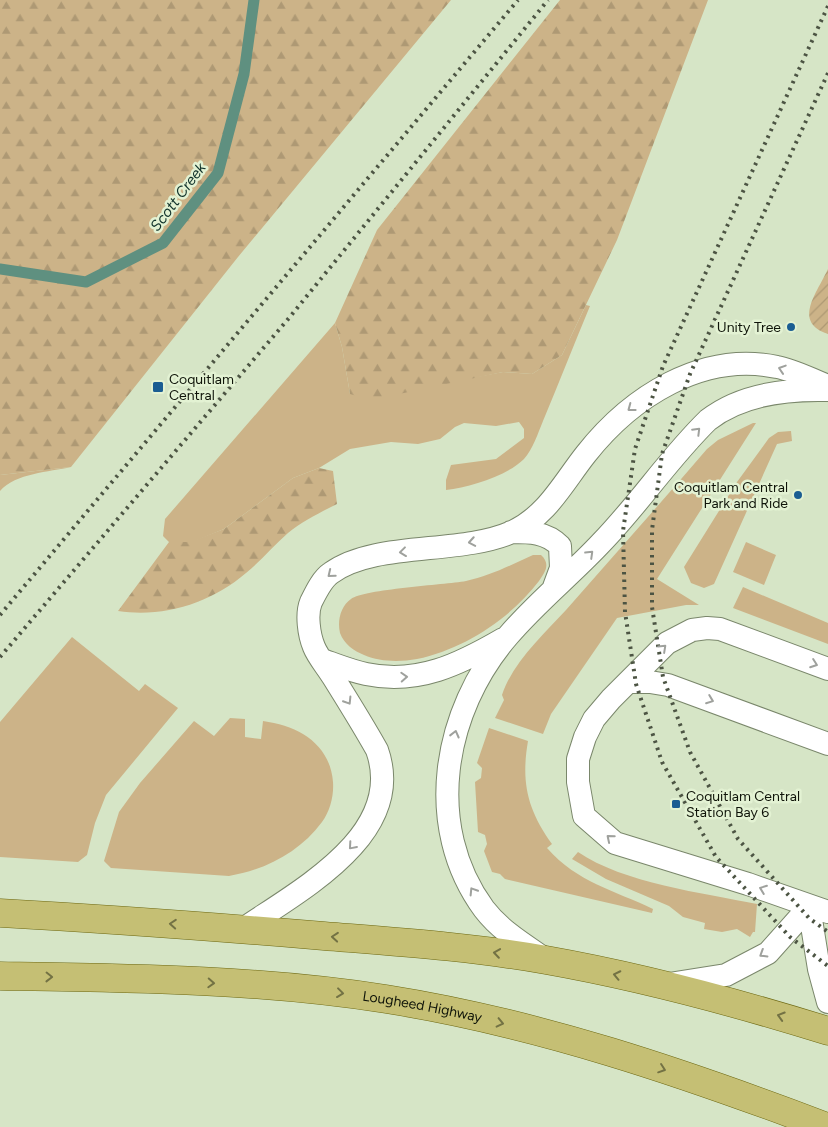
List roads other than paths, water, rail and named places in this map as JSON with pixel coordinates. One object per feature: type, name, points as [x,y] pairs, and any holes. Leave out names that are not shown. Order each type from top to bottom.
[{"type":"main road","points":[[0,913],[243,929],[445,946],[545,960],[665,985],[767,1012],[828,1031]]},
{"type":"main road","name":"Lougheed Highway","points":[[0,976],[133,978],[292,987],[386,999],[542,1032],[616,1053],[827,1127]]},
{"type":"lane","points":[[243,929],[326,872],[342,857],[369,823],[382,792],[383,766],[377,750],[314,647],[308,626],[310,604],[329,574],[357,560],[375,555],[430,549],[485,539],[511,532],[543,511],[586,453],[624,414],[655,390],[688,374],[735,364],[755,364],[779,367],[828,386]]},
{"type":"lane","points":[[545,960],[503,929],[485,910],[469,886],[454,846],[447,808],[448,775],[459,718],[476,683],[506,638],[602,542],[693,434],[722,409],[750,399],[788,391],[828,390]]},
{"type":"lane","points":[[511,532],[543,534],[552,538],[560,546],[561,568],[551,592]]},
{"type":"lane","points":[[818,910],[748,884],[615,843],[584,816],[578,782],[578,759],[584,737],[594,720],[667,643],[692,630],[720,629],[828,670]]},
{"type":"lane","points":[[322,660],[365,674],[405,677],[430,673],[462,662],[506,638]]},
{"type":"lane","points":[[629,682],[650,682],[668,685],[828,744]]},
{"type":"lane","points":[[665,985],[726,975],[768,953],[818,910]]},
{"type":"lane","points":[[818,910],[819,969],[828,1002]]},
{"type":"waterway","name":"Scott Creek","points":[[0,269],[86,282],[163,243],[218,173],[244,74],[254,0]]},
{"type":"railway","points":[[0,615],[518,0]]},
{"type":"railway","points":[[0,657],[289,318],[548,0]]},
{"type":"railway","points":[[828,6],[663,366],[635,449],[623,531],[625,612],[636,684],[662,762],[716,857],[790,937],[828,966]]},
{"type":"railway","points":[[828,73],[690,374],[662,454],[652,530],[652,607],[663,677],[690,752],[738,839],[809,918],[828,932]]},
{"type":"place","name":"Unity Tree","points":[[791,327]]},
{"type":"place","name":"Coquitlam Central","points":[[158,387]]},
{"type":"place","name":"Coquitlam Central Park and Ride","points":[[798,495]]},
{"type":"place","name":"Coquitlam Central Station Bay 6","points":[[676,804]]}]
